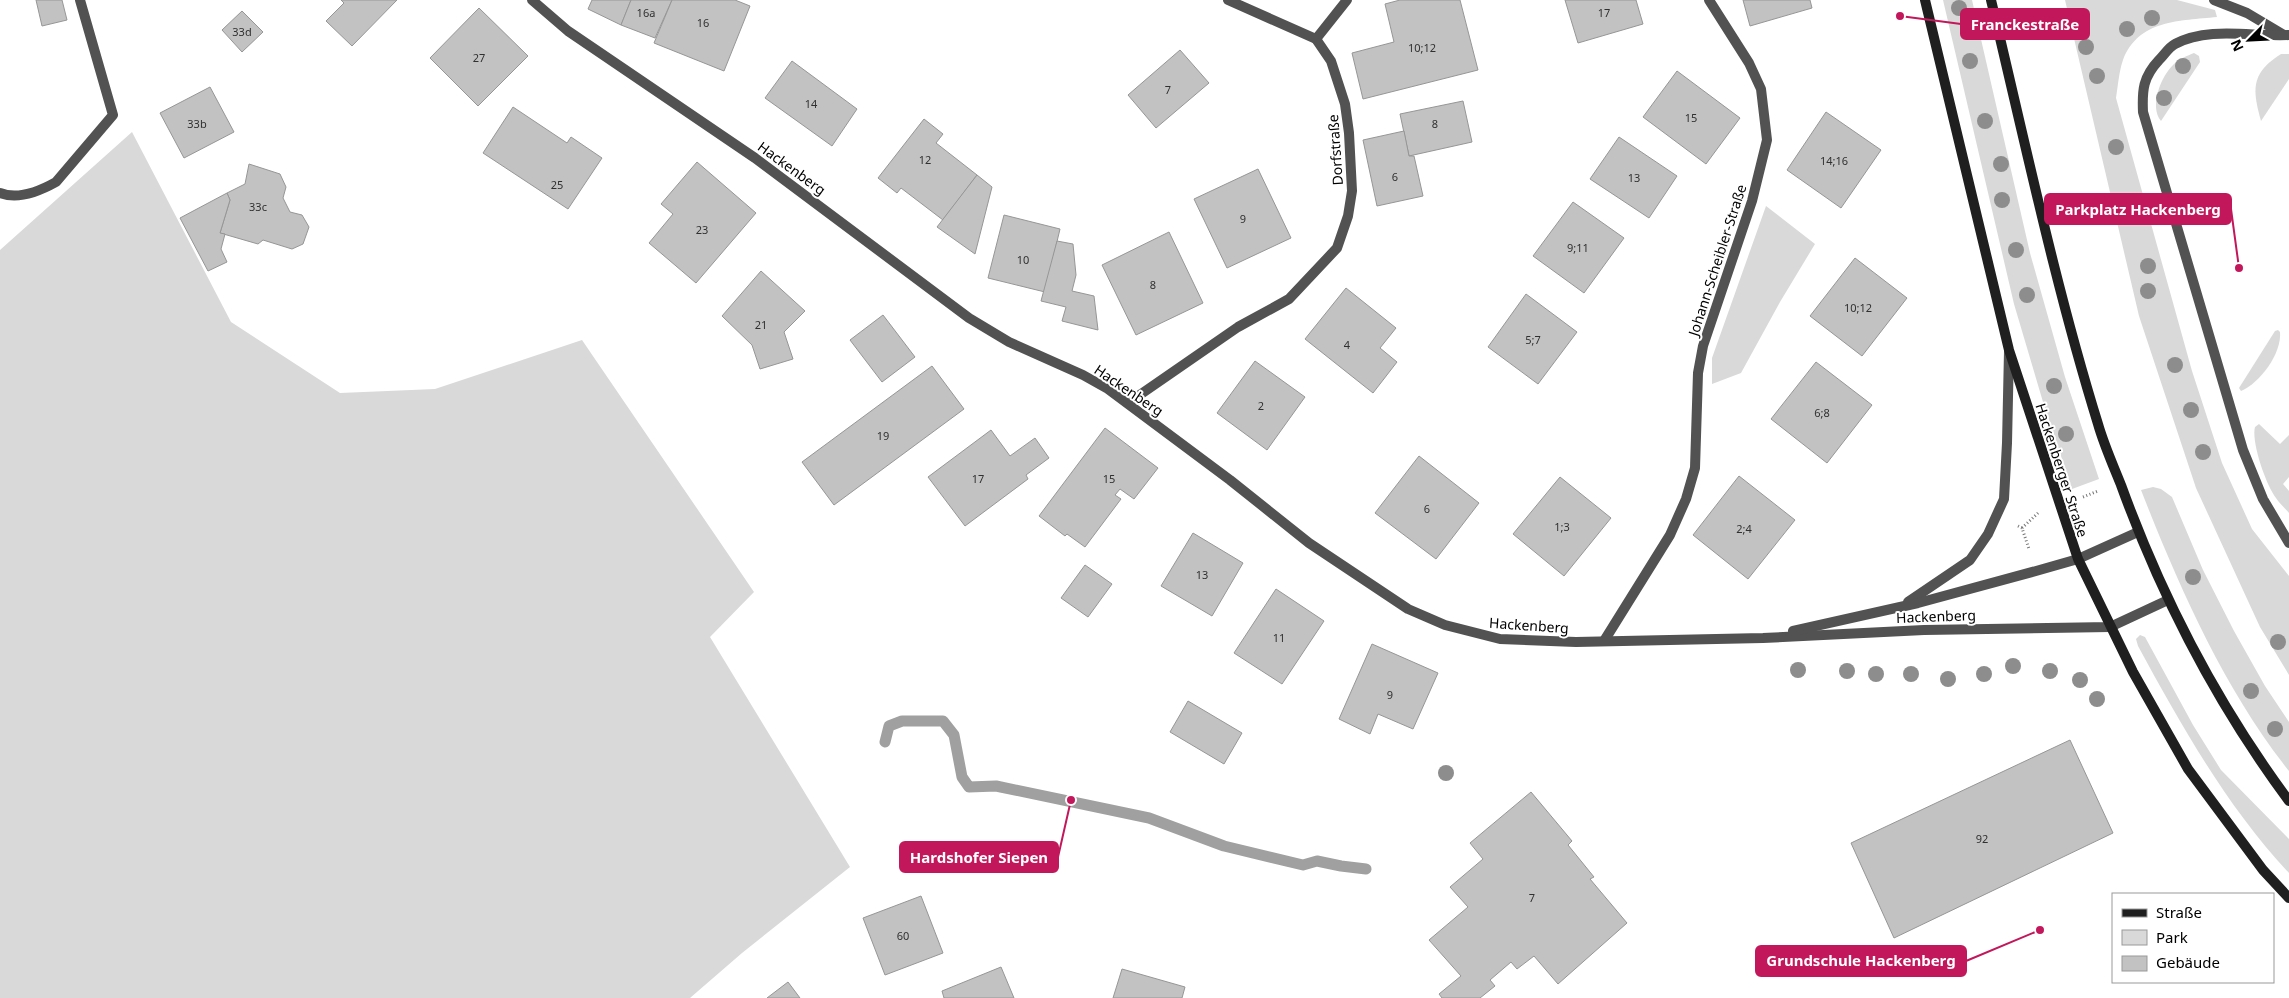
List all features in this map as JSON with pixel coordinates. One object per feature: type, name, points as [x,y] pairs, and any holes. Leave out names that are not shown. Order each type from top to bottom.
[{"type":"street","points":[[0,193],[11,196],[23,194],[45,188],[56,182],[113,115],[80,0]]},
{"type":"street","name":"Hackenberg","points":[[532,0],[568,31],[755,158],[969,318],[1009,342],[1083,375],[1128,403],[1309,543],[1408,609],[1444,625],[1500,639],[1576,642],[1763,638],[1932,630],[2110,627]]},
{"type":"street","points":[[1228,0],[1316,39],[1347,0]]},
{"type":"street","name":"Johann-Scheibler-Straße","points":[[1604,641],[1670,536],[1686,499],[1696,468],[1698,373],[1703,346],[1752,201],[1767,140],[1761,89],[1749,63],[1710,0]]},
{"type":"street","name":"Hackenberger Straße","points":[[1925,0],[2009,350],[2078,559],[2110,627],[2160,722],[2188,769],[2257,863],[2289,898]]},
{"type":"street","points":[[1991,0],[2063,301],[2098,426],[2138,532],[2189,643],[2239,730],[2289,801]]},
{"type":"street","points":[[2214,0],[2247,13],[2287,35]]},
{"type":"street","points":[[2287,35],[2214,34],[2174,44],[2153,66],[2142,90],[2143,112],[2243,450],[2263,499],[2289,543]]},
{"type":"street","name":"Dorfstraße","points":[[1128,403],[1238,327],[1289,299],[1337,248],[1348,216],[1352,191],[1349,133],[1345,104],[1331,61],[1316,39]]},
{"type":"street","name":"Hackenberg","points":[[1899,607],[1970,560],[1988,534],[2004,499],[2009,350]]},
{"type":"street","name":"Hackenberg","points":[[1763,638],[1899,607],[2078,559],[2138,532]]},
{"type":"street","points":[[2110,627],[2168,600]]},
{"type":"path","points":[[2076,500],[2102,489]]},
{"type":"path","points":[[2022,528],[2040,513]]},
{"type":"path","points":[[2012,521],[2022,528],[2029,550]]},
{"type":"green space","points":[[1943,0],[1972,0],[2030,253],[2065,377],[2099,479],[2072,489],[2043,402],[2014,304]]},
{"type":"green space","points":[[2065,0],[2177,0],[2215,10],[2217,17],[2162,25],[2150,29],[2139,37],[2130,47],[2123,60],[2116,98],[2192,371],[2222,463],[2252,529],[2289,576],[2289,675],[2260,627],[2196,488],[2139,316]]},
{"type":"green space","points":[[2194,53],[2199,56],[2200,62],[2161,121],[2156,107],[2156,100],[2161,83],[2174,64]]},
{"type":"green space","points":[[2281,54],[2289,54],[2289,79],[2261,121],[2256,100],[2256,83],[2264,68]]},
{"type":"green space","points":[[132,132],[231,322],[340,393],[435,389],[582,340],[754,592],[710,637],[850,867],[742,953],[690,998],[0,998],[0,250]]},
{"type":"green space","points":[[1766,206],[1815,244],[1741,373],[1712,384],[1712,358]]},
{"type":"green space","points":[[2278,330],[2280,332],[2280,340],[2274,358],[2255,381],[2241,391],[2239,388],[2275,331]]},
{"type":"green space","points":[[2259,424],[2280,444],[2289,435],[2289,477],[2283,484],[2289,491],[2289,513],[2272,492],[2260,463],[2254,434],[2255,427]]},
{"type":"green space","points":[[2153,487],[2161,489],[2172,497],[2203,570],[2234,631],[2265,686],[2289,722],[2289,771],[2244,706],[2224,672],[2187,600],[2141,490]]},
{"type":"green space","points":[[2140,635],[2145,637],[2193,725],[2221,770],[2289,839],[2289,873],[2245,821],[2206,764],[2138,646],[2136,639]]},
{"type":"building","points":[[36,0],[62,0],[67,20],[42,26]]},
{"type":"building","points":[[341,0],[397,0],[352,46],[326,21],[344,3]]},
{"type":"building","points":[[592,0],[631,0],[621,25],[588,9]]},
{"type":"building","points":[[631,0],[672,0],[655,38],[621,25]]},
{"type":"building","points":[[672,0],[735,0],[750,6],[724,71],[654,43]]},
{"type":"building","points":[[1400,0],[1460,0],[1478,70],[1363,99],[1352,53],[1394,42],[1385,4]]},
{"type":"building","points":[[1565,0],[1636,0],[1643,24],[1578,43]]},
{"type":"building","points":[[1743,0],[1810,0],[1812,8],[1750,26]]},
{"type":"building","points":[[479,8],[528,56],[478,106],[430,58]]},
{"type":"building","points":[[242,11],[263,32],[242,52],[222,30]]},
{"type":"building","points":[[1180,50],[1209,83],[1156,128],[1128,95]]},
{"type":"building","points":[[792,61],[857,109],[832,146],[765,98]]},
{"type":"building","points":[[1677,71],[1740,118],[1706,164],[1643,117]]},
{"type":"building","points":[[210,87],[234,132],[184,158],[160,113]]},
{"type":"building","points":[[1463,101],[1472,142],[1409,156],[1400,114]]},
{"type":"building","points":[[513,107],[567,143],[571,137],[602,158],[568,209],[483,153]]},
{"type":"building","points":[[1826,112],[1881,150],[1841,208],[1787,170]]},
{"type":"building","points":[[924,119],[943,134],[936,143],[977,175],[943,220],[901,188],[897,193],[878,178]]},
{"type":"building","points":[[1404,131],[1409,156],[1414,156],[1423,196],[1377,206],[1363,140]]},
{"type":"building","points":[[1619,137],[1677,176],[1649,218],[1590,179]]},
{"type":"building","points":[[697,162],[756,213],[696,283],[649,243],[673,214],[661,204]]},
{"type":"building","points":[[249,164],[280,174],[286,187],[283,198],[290,212],[302,215],[309,227],[303,244],[292,249],[263,240],[258,244],[220,233],[230,200],[227,193],[245,184]]},
{"type":"building","points":[[1258,169],[1291,238],[1227,268],[1194,199]]},
{"type":"building","points":[[977,175],[992,187],[975,254],[937,227]]},
{"type":"building","points":[[227,193],[230,200],[220,233],[225,234],[221,249],[227,262],[208,271],[180,218]]},
{"type":"building","points":[[1573,202],[1624,238],[1584,293],[1533,256]]},
{"type":"building","points":[[1004,215],[1060,229],[1045,292],[988,278]]},
{"type":"building","points":[[1169,232],[1203,303],[1136,335],[1102,265]]},
{"type":"building","points":[[1057,241],[1073,244],[1076,275],[1072,291],[1094,296],[1098,330],[1062,321],[1066,307],[1041,301]]},
{"type":"building","points":[[1855,258],[1907,298],[1862,356],[1810,316]]},
{"type":"building","points":[[761,271],[805,311],[784,332],[793,359],[760,369],[752,345],[722,316]]},
{"type":"building","points":[[1346,288],[1396,328],[1380,348],[1397,362],[1373,393],[1305,339]]},
{"type":"building","points":[[1526,294],[1577,332],[1538,384],[1488,347]]},
{"type":"building","points":[[883,315],[915,357],[882,382],[850,340]]},
{"type":"building","points":[[1255,361],[1305,397],[1267,450],[1217,413]]},
{"type":"building","points":[[1816,362],[1872,405],[1827,463],[1771,419]]},
{"type":"building","points":[[932,366],[964,409],[834,505],[802,462]]},
{"type":"building","points":[[1105,428],[1158,468],[1134,499],[1120,489],[1115,495],[1121,499],[1085,547],[1067,534],[1065,536],[1039,516]]},
{"type":"building","points":[[991,430],[1010,456],[1035,438],[1049,458],[1026,475],[1028,479],[965,526],[928,477]]},
{"type":"building","points":[[1419,456],[1479,503],[1436,559],[1375,513]]},
{"type":"building","points":[[1739,476],[1795,520],[1748,579],[1693,535]]},
{"type":"building","points":[[1560,477],[1611,518],[1564,576],[1513,534]]},
{"type":"building","points":[[1193,533],[1243,563],[1212,616],[1161,586]]},
{"type":"building","points":[[1085,565],[1112,584],[1088,617],[1061,598]]},
{"type":"building","points":[[1276,589],[1324,621],[1282,684],[1234,653]]},
{"type":"building","points":[[1372,644],[1438,673],[1413,729],[1378,714],[1370,734],[1339,719]]},
{"type":"building","points":[[1188,701],[1242,733],[1224,764],[1170,732]]},
{"type":"building","points":[[2070,740],[2113,833],[1894,938],[1851,843]]},
{"type":"building","points":[[1531,792],[1572,841],[1568,845],[1594,877],[1590,879],[1627,923],[1558,984],[1534,956],[1517,969],[1511,962],[1490,980],[1495,986],[1480,998],[1442,998],[1439,994],[1461,976],[1429,940],[1468,907],[1450,887],[1483,859],[1470,843]]},
{"type":"building","points":[[921,896],[943,953],[885,975],[863,918]]},
{"type":"building","points":[[1001,967],[1014,998],[944,998],[942,991]]},
{"type":"building","points":[[1122,969],[1185,987],[1182,998],[1113,998]]},
{"type":"building","points":[[788,982],[800,998],[767,998]]},
{"type":"waterway","points":[[885,742],[889,726],[902,721],[943,721],[954,735],[962,777],[969,787],[996,786],[1149,818],[1224,846],[1303,865],[1317,861],[1366,869]]},
{"type":"place","name":"Franckestraße","points":[[1900,16]]},
{"type":"place","name":"Parkplatz Hackenberg","points":[[2239,268]]},
{"type":"place","name":"Hardshofer Siepen","points":[[1071,800]]},
{"type":"place","name":"Grundschule Hackenberg","points":[[2040,930]]}]
